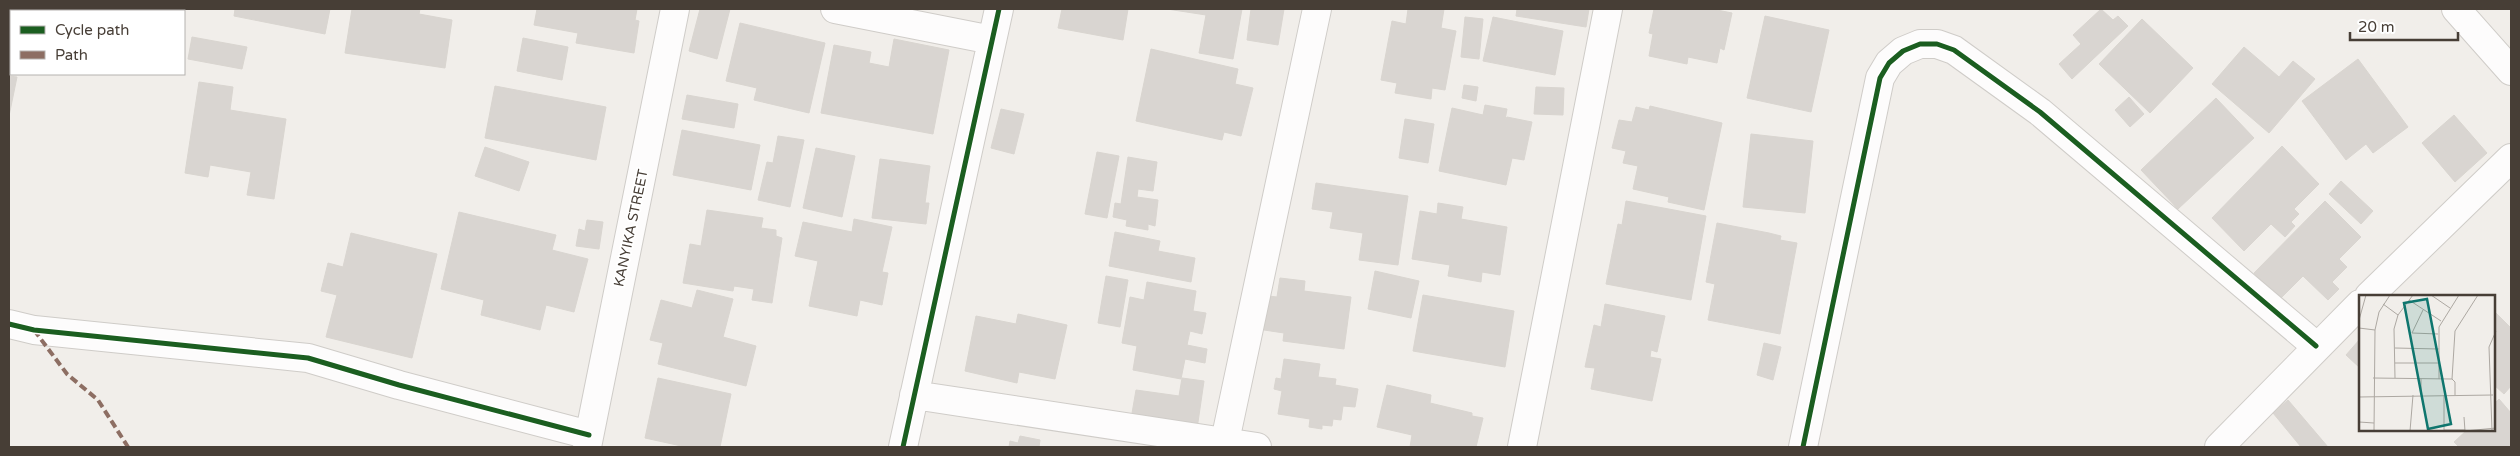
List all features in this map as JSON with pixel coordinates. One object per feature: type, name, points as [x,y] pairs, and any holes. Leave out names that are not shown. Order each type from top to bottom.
[{"type":"street","name":"KANYIKA STREET","points":[[588,441],[675,9]]},
{"type":"street","points":[[835,9],[992,40]]},
{"type":"street","points":[[903,447],[999,9]]},
{"type":"street","points":[[1225,441],[1317,9]]},
{"type":"street","points":[[1522,447],[1608,9]]},
{"type":"street","points":[[2456,9],[2511,71]]},
{"type":"street","points":[[1804,447],[1880,78],[1889,62],[1903,51],[1920,44],[1937,44],[1954,50],[2040,112],[2316,346]]},
{"type":"street","points":[[2370,295],[2511,158]]},
{"type":"street","points":[[2219,447],[2316,346],[2359,305]]},
{"type":"street","points":[[9,324],[34,330],[308,358],[588,441]]},
{"type":"street","points":[[914,395],[1257,447]]},
{"type":"building","points":[[9,9],[26,9],[10,10],[9,20]]},
{"type":"building","points":[[235,9],[330,9],[325,34],[234,16]]},
{"type":"building","points":[[352,9],[420,9],[419,14],[452,20],[445,68],[345,53]]},
{"type":"building","points":[[537,9],[637,9],[635,20],[639,21],[634,53],[576,43],[578,33],[534,25]]},
{"type":"building","points":[[700,9],[730,9],[717,59],[689,51]]},
{"type":"building","points":[[1062,9],[1128,9],[1123,40],[1058,28]]},
{"type":"building","points":[[1167,9],[1242,9],[1233,59],[1199,53],[1206,15]]},
{"type":"building","points":[[1251,9],[1284,9],[1278,45],[1247,40]]},
{"type":"building","points":[[1408,9],[1444,9],[1441,28],[1456,31],[1445,90],[1432,88],[1431,99],[1395,93],[1397,83],[1381,80],[1392,21],[1406,24]]},
{"type":"building","points":[[1517,9],[1589,9],[1586,27],[1516,16]]},
{"type":"building","points":[[1654,9],[1712,9],[1732,13],[1724,50],[1720,48],[1717,63],[1688,57],[1687,64],[1649,56],[1653,34],[1649,33]]},
{"type":"building","points":[[2101,9],[2113,20],[2118,16],[2128,26],[2072,79],[2059,64],[2081,44],[2073,35]]},
{"type":"building","points":[[1765,16],[1829,30],[1811,112],[1747,98]]},
{"type":"building","points":[[1465,17],[1483,19],[1479,59],[1461,57]]},
{"type":"building","points":[[1493,17],[1563,31],[1555,75],[1483,61]]},
{"type":"building","points":[[2142,19],[2193,68],[2150,113],[2099,64]]},
{"type":"building","points":[[740,23],[825,43],[809,113],[754,100],[757,88],[726,81]]},
{"type":"building","points":[[192,37],[247,47],[242,69],[188,59]]},
{"type":"building","points":[[523,38],[568,47],[562,80],[517,71]]},
{"type":"building","points":[[894,39],[949,50],[933,134],[821,113],[834,45],[871,52],[869,63],[889,67]]},
{"type":"building","points":[[2244,47],[2279,77],[2293,61],[2315,79],[2269,133],[2212,84]]},
{"type":"building","points":[[1151,49],[1238,69],[1235,84],[1253,88],[1241,136],[1224,132],[1222,140],[1136,121]]},
{"type":"building","points":[[2358,59],[2408,127],[2373,153],[2366,144],[2346,160],[2302,101]]},
{"type":"building","points":[[9,76],[17,77],[9,116]]},
{"type":"building","points":[[199,82],[233,87],[230,110],[286,119],[274,199],[247,195],[251,172],[210,165],[208,177],[185,173]]},
{"type":"building","points":[[1464,85],[1478,87],[1476,101],[1462,98]]},
{"type":"building","points":[[495,86],[606,107],[596,160],[485,138]]},
{"type":"building","points":[[1536,87],[1564,88],[1563,115],[1534,114]]},
{"type":"building","points":[[687,95],[738,104],[734,128],[682,119]]},
{"type":"building","points":[[2129,97],[2144,114],[2130,127],[2115,110]]},
{"type":"building","points":[[2216,98],[2254,138],[2178,209],[2141,170]]},
{"type":"building","points":[[1485,105],[1507,109],[1505,120],[1507,117],[1532,122],[1524,160],[1512,158],[1506,185],[1439,171],[1452,108],[1483,115]]},
{"type":"building","points":[[1650,106],[1722,123],[1704,210],[1668,202],[1669,197],[1633,189],[1638,166],[1623,163],[1626,151],[1612,148],[1619,120],[1632,122],[1636,107],[1649,110]]},
{"type":"building","points":[[1001,109],[1024,114],[1014,154],[991,148]]},
{"type":"building","points":[[2454,115],[2487,153],[2455,182],[2422,143]]},
{"type":"building","points":[[1405,119],[1434,124],[1428,163],[1399,158]]},
{"type":"building","points":[[682,130],[760,145],[751,190],[673,175]]},
{"type":"building","points":[[1751,134],[1813,141],[1805,213],[1743,207]]},
{"type":"building","points":[[778,136],[804,140],[790,207],[758,200],[767,162],[773,163]]},
{"type":"building","points":[[2282,146],[2319,184],[2294,209],[2299,214],[2291,222],[2295,226],[2285,237],[2271,224],[2244,251],[2212,218]]},
{"type":"building","points":[[485,147],[529,162],[519,191],[475,176]]},
{"type":"building","points":[[816,148],[855,156],[842,217],[803,208]]},
{"type":"building","points":[[1097,152],[1119,156],[1107,218],[1085,214]]},
{"type":"building","points":[[1128,157],[1157,162],[1153,191],[1138,189],[1137,197],[1158,200],[1155,226],[1148,224],[1148,230],[1126,226],[1127,220],[1113,217],[1115,203],[1121,204]]},
{"type":"building","points":[[880,159],[930,166],[925,203],[929,203],[926,224],[872,218]]},
{"type":"building","points":[[2341,181],[2373,211],[2361,224],[2329,194]]},
{"type":"building","points":[[1316,183],[1408,196],[1398,265],[1359,260],[1363,233],[1330,228],[1333,212],[1312,209]]},
{"type":"building","points":[[1626,201],[1706,216],[1691,300],[1606,284],[1618,224],[1622,225]]},
{"type":"building","points":[[2325,201],[2361,237],[2339,259],[2347,267],[2332,282],[2339,289],[2328,300],[2303,276],[2280,299],[2254,273]]},
{"type":"building","points":[[1438,203],[1463,207],[1461,219],[1507,227],[1500,275],[1482,272],[1481,282],[1448,276],[1450,265],[1412,259],[1420,211],[1437,214]]},
{"type":"building","points":[[707,210],[763,218],[761,228],[776,230],[776,236],[782,238],[772,303],[752,300],[754,289],[734,286],[733,291],[683,283],[690,244],[701,246]]},
{"type":"building","points":[[459,212],[556,235],[552,250],[588,259],[574,312],[546,305],[540,330],[481,315],[484,300],[441,289]]},
{"type":"building","points":[[854,219],[892,227],[882,272],[888,273],[882,305],[860,300],[857,316],[809,306],[818,261],[795,256],[803,222],[852,232]]},
{"type":"building","points":[[587,220],[603,222],[599,249],[576,246],[579,229],[585,231]]},
{"type":"building","points":[[1717,223],[1781,236],[1780,240],[1797,243],[1780,334],[1708,320],[1715,284],[1706,282]]},
{"type":"building","points":[[1115,232],[1160,241],[1158,251],[1195,258],[1191,282],[1109,266]]},
{"type":"building","points":[[351,233],[437,254],[412,358],[326,337],[337,295],[321,291],[328,263],[343,267]]},
{"type":"building","points":[[1375,271],[1419,281],[1411,318],[1368,309]]},
{"type":"building","points":[[1106,276],[1128,280],[1120,327],[1098,323]]},
{"type":"building","points":[[1280,278],[1305,281],[1304,291],[1351,297],[1344,349],[1283,341],[1284,333],[1264,330],[1269,296],[1277,297]]},
{"type":"building","points":[[1147,282],[1196,291],[1193,311],[1206,313],[1202,334],[1190,331],[1187,345],[1207,349],[1205,363],[1185,359],[1181,379],[1133,370],[1137,346],[1122,343],[1130,297],[1144,300]]},
{"type":"building","points":[[697,290],[733,299],[723,337],[756,346],[746,386],[658,364],[663,343],[650,340],[661,300],[692,308]]},
{"type":"building","points":[[1423,295],[1514,311],[1505,367],[1413,351]]},
{"type":"building","points":[[1605,304],[1665,316],[1657,352],[1651,350],[1650,357],[1661,359],[1652,401],[1591,389],[1595,368],[1585,367],[1594,325],[1601,327]]},
{"type":"building","points":[[2495,312],[2511,328],[2511,386],[2504,394],[2495,386]]},
{"type":"building","points":[[1018,314],[1067,325],[1055,379],[1019,372],[1017,383],[965,371],[976,316],[1016,324]]},
{"type":"building","points":[[2359,340],[2359,367],[2346,355]]},
{"type":"building","points":[[1764,343],[1781,347],[1773,380],[1757,375]]},
{"type":"building","points":[[1284,359],[1320,364],[1318,377],[1336,379],[1335,385],[1358,389],[1355,407],[1343,406],[1341,420],[1333,419],[1332,426],[1322,425],[1322,429],[1309,427],[1310,419],[1278,414],[1282,391],[1274,389],[1276,378],[1281,379]]},
{"type":"building","points":[[658,378],[731,394],[720,447],[686,447],[645,438]]},
{"type":"building","points":[[1182,378],[1204,381],[1197,429],[1131,419],[1136,390],[1179,396]]},
{"type":"building","points":[[1387,385],[1431,395],[1430,403],[1472,413],[1472,416],[1483,418],[1476,447],[1410,447],[1412,435],[1377,427]]},
{"type":"building","points":[[2499,399],[2511,413],[2511,447],[2459,447],[2454,442],[2466,431],[2495,431],[2495,403]]},
{"type":"building","points":[[2288,400],[2328,447],[2301,447],[2273,413]]},
{"type":"building","points":[[1020,436],[1040,440],[1039,447],[1009,447],[1010,441],[1018,443]]},
{"type":"marked path","points":[[34,330],[67,374],[98,400],[128,447]]},
{"type":"cycle path","points":[[903,447],[999,9]]},
{"type":"cycle path","points":[[1803,447],[1880,78],[1889,63],[1903,51],[1920,44],[1937,44],[1954,50],[2040,112],[2316,346]]},
{"type":"cycle path","points":[[9,324],[34,330],[308,358],[399,385],[589,435]]}]
